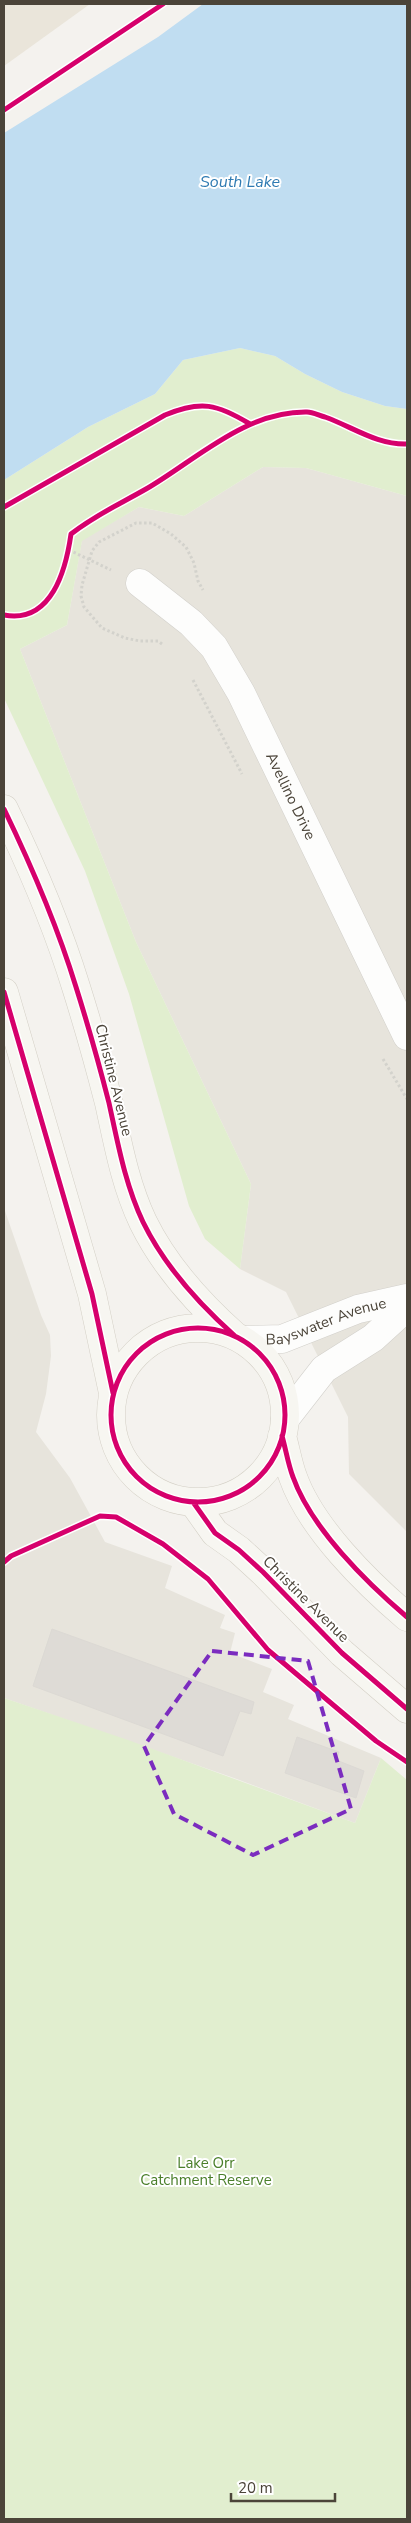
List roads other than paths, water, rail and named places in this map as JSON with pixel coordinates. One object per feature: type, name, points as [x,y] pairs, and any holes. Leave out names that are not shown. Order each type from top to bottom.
[{"type":"main road","name":"Christine Avenue","points":[[4,809],[40,884],[58,930],[98,1058],[122,1166],[144,1223],[177,1276],[206,1310],[262,1355],[275,1374],[283,1396],[283,1428],[293,1478],[305,1504],[321,1528],[383,1596],[407,1617]]},
{"type":"main road","name":"Christine Avenue","points":[[4,992],[92,1294],[113,1393]]},
{"type":"main road","name":"Christine Avenue","points":[[240,1338],[211,1328],[185,1328],[160,1336],[140,1349],[122,1369],[113,1393],[110,1420],[114,1440],[122,1459],[134,1476],[152,1489],[171,1498],[193,1502],[223,1499],[249,1485],[270,1464],[283,1428]]},
{"type":"main road","name":"Christine Avenue","points":[[193,1502],[215,1534],[239,1550],[342,1653],[407,1709]]},
{"type":"street","name":"Avellino Drive","points":[[140,582],[191,623],[214,647],[237,685],[407,1036]]},
{"type":"street","name":"Bayswater Avenue","points":[[240,1338],[282,1338],[358,1310],[407,1298]]},
{"type":"street","name":"Bayswater Avenue","points":[[283,1428],[324,1369],[373,1338],[407,1307]]},
{"type":"water","name":"South Lake","points":[[203,4],[407,4],[407,409],[385,406],[342,392],[305,374],[275,356],[240,348],[183,360],[155,394],[88,427],[4,480],[4,133],[158,37]]},
{"type":"park label","name":"Lake Orr Catchment Reserve","points":[[206,2172]]}]
